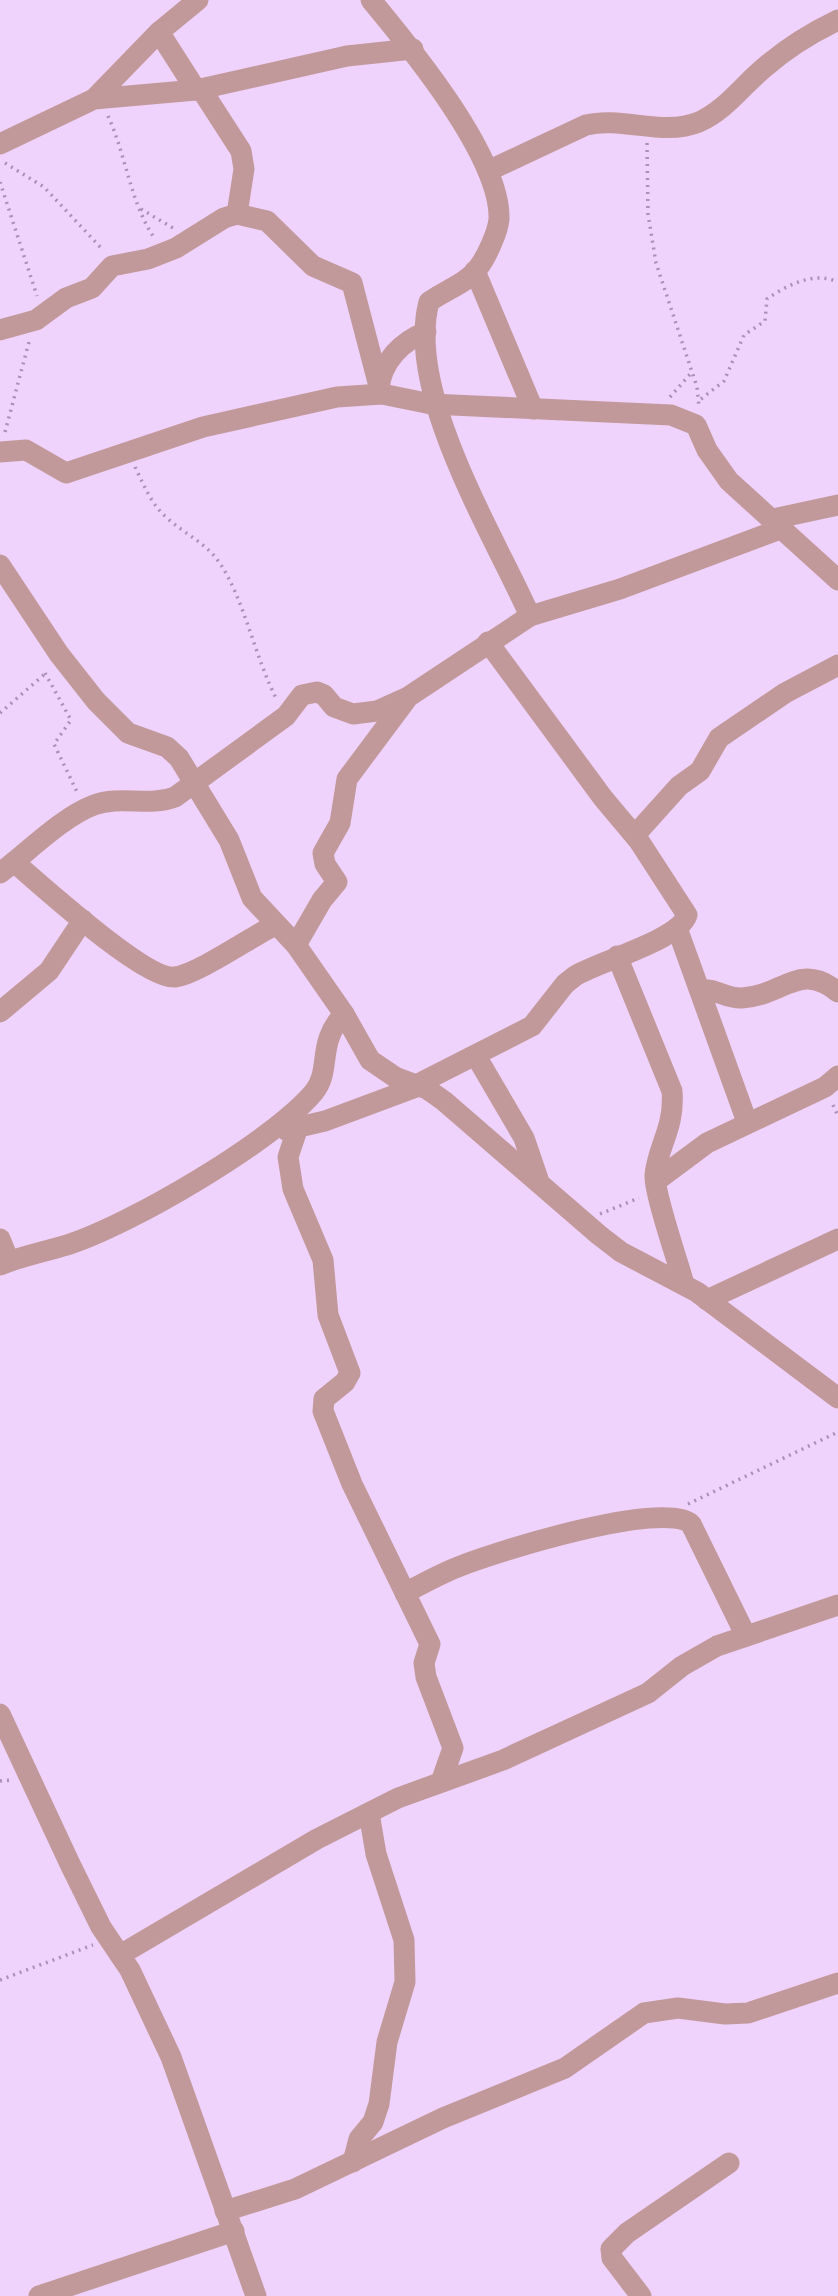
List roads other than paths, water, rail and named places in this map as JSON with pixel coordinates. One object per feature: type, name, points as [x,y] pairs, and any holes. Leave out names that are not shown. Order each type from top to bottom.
[{"type":"street","points":[[97,98],[159,32],[198,0]]},
{"type":"street","points":[[371,0],[413,49],[474,142],[488,171],[499,221],[475,271],[429,302],[427,353],[437,404],[459,467],[530,616]]},
{"type":"street","points":[[488,171],[586,125],[602,121],[647,127],[696,123],[718,112],[792,44],[838,20]]},
{"type":"street","points":[[159,32],[241,151],[244,162],[237,214]]},
{"type":"street","points":[[0,144],[97,98],[198,90],[347,56],[413,49]]},
{"type":"street","points":[[0,330],[39,317],[66,299],[92,288],[113,266],[164,253],[223,218],[237,214],[267,221],[313,266],[352,283],[378,390]]},
{"type":"street","points":[[475,271],[533,410]]},
{"type":"street","points":[[378,390],[386,365],[395,353],[406,342],[426,332]]},
{"type":"street","points":[[1,451],[26,450],[66,473],[240,418],[378,390],[437,404],[681,416],[696,425],[707,450],[729,481],[838,580]]},
{"type":"street","points":[[275,925],[182,975],[163,977],[7,868],[86,810],[115,801],[165,801],[194,786],[286,716],[302,695],[324,695],[334,707],[353,714],[377,711],[408,697],[530,616],[620,589],[778,523],[838,505]]},
{"type":"street","points":[[0,565],[62,658],[128,733],[174,752],[229,840],[252,898],[296,945],[344,1014],[370,1060],[395,1077],[418,1085],[444,1101],[621,1252],[684,1284],[838,1398]]},
{"type":"street","points":[[264,1135],[325,1121],[418,1085],[476,1056],[532,1026],[575,976],[677,928],[687,919],[687,911],[635,835],[603,798],[488,642]]},
{"type":"street","points":[[635,835],[679,786],[700,771],[719,738],[785,693],[838,665]]},
{"type":"street","points":[[296,945],[322,900],[337,882],[325,864],[324,853],[340,822],[340,807],[350,772],[408,697]]},
{"type":"street","points":[[0,1012],[49,971],[83,920]]},
{"type":"street","points":[[677,928],[747,1122]]},
{"type":"street","points":[[617,956],[671,1091],[673,1108],[657,1185],[684,1284]]},
{"type":"street","points":[[700,990],[710,989],[732,998],[743,998],[773,992],[796,981],[815,977],[823,979],[838,992]]},
{"type":"street","points":[[0,1239],[5,1263],[67,1245],[121,1223],[264,1135],[296,1111],[317,1089],[331,1029],[344,1014]]},
{"type":"street","points":[[476,1056],[524,1138],[538,1180]]},
{"type":"street","points":[[657,1185],[691,1152],[747,1122],[825,1087],[838,1076]]},
{"type":"street","points":[[298,1127],[288,1157],[293,1189],[323,1260],[328,1315],[350,1373],[345,1382],[324,1399],[323,1411],[352,1484],[430,1644],[424,1663],[426,1677],[453,1748],[441,1782]]},
{"type":"street","points":[[707,1300],[838,1239]]},
{"type":"street","points":[[405,1593],[454,1568],[508,1548],[668,1515],[686,1518],[691,1524],[746,1636]]},
{"type":"street","points":[[114,1946],[197,1908],[369,1813],[441,1782],[503,1760],[648,1693],[695,1658],[746,1636],[838,1605]]},
{"type":"street","points":[[0,1714],[64,1852],[171,2057],[256,2296]]},
{"type":"street","points":[[353,2162],[359,2139],[373,2122],[379,2104],[387,2042],[405,1972],[404,1940],[376,1854],[369,1813]]},
{"type":"street","points":[[225,2211],[295,2189],[443,2118],[565,2068],[644,2013],[678,2008],[725,2014],[748,2013],[838,1983]]},
{"type":"street","points":[[641,2296],[612,2258],[611,2249],[627,2233],[729,2163]]},
{"type":"street","points":[[38,2296],[234,2231]]}]
